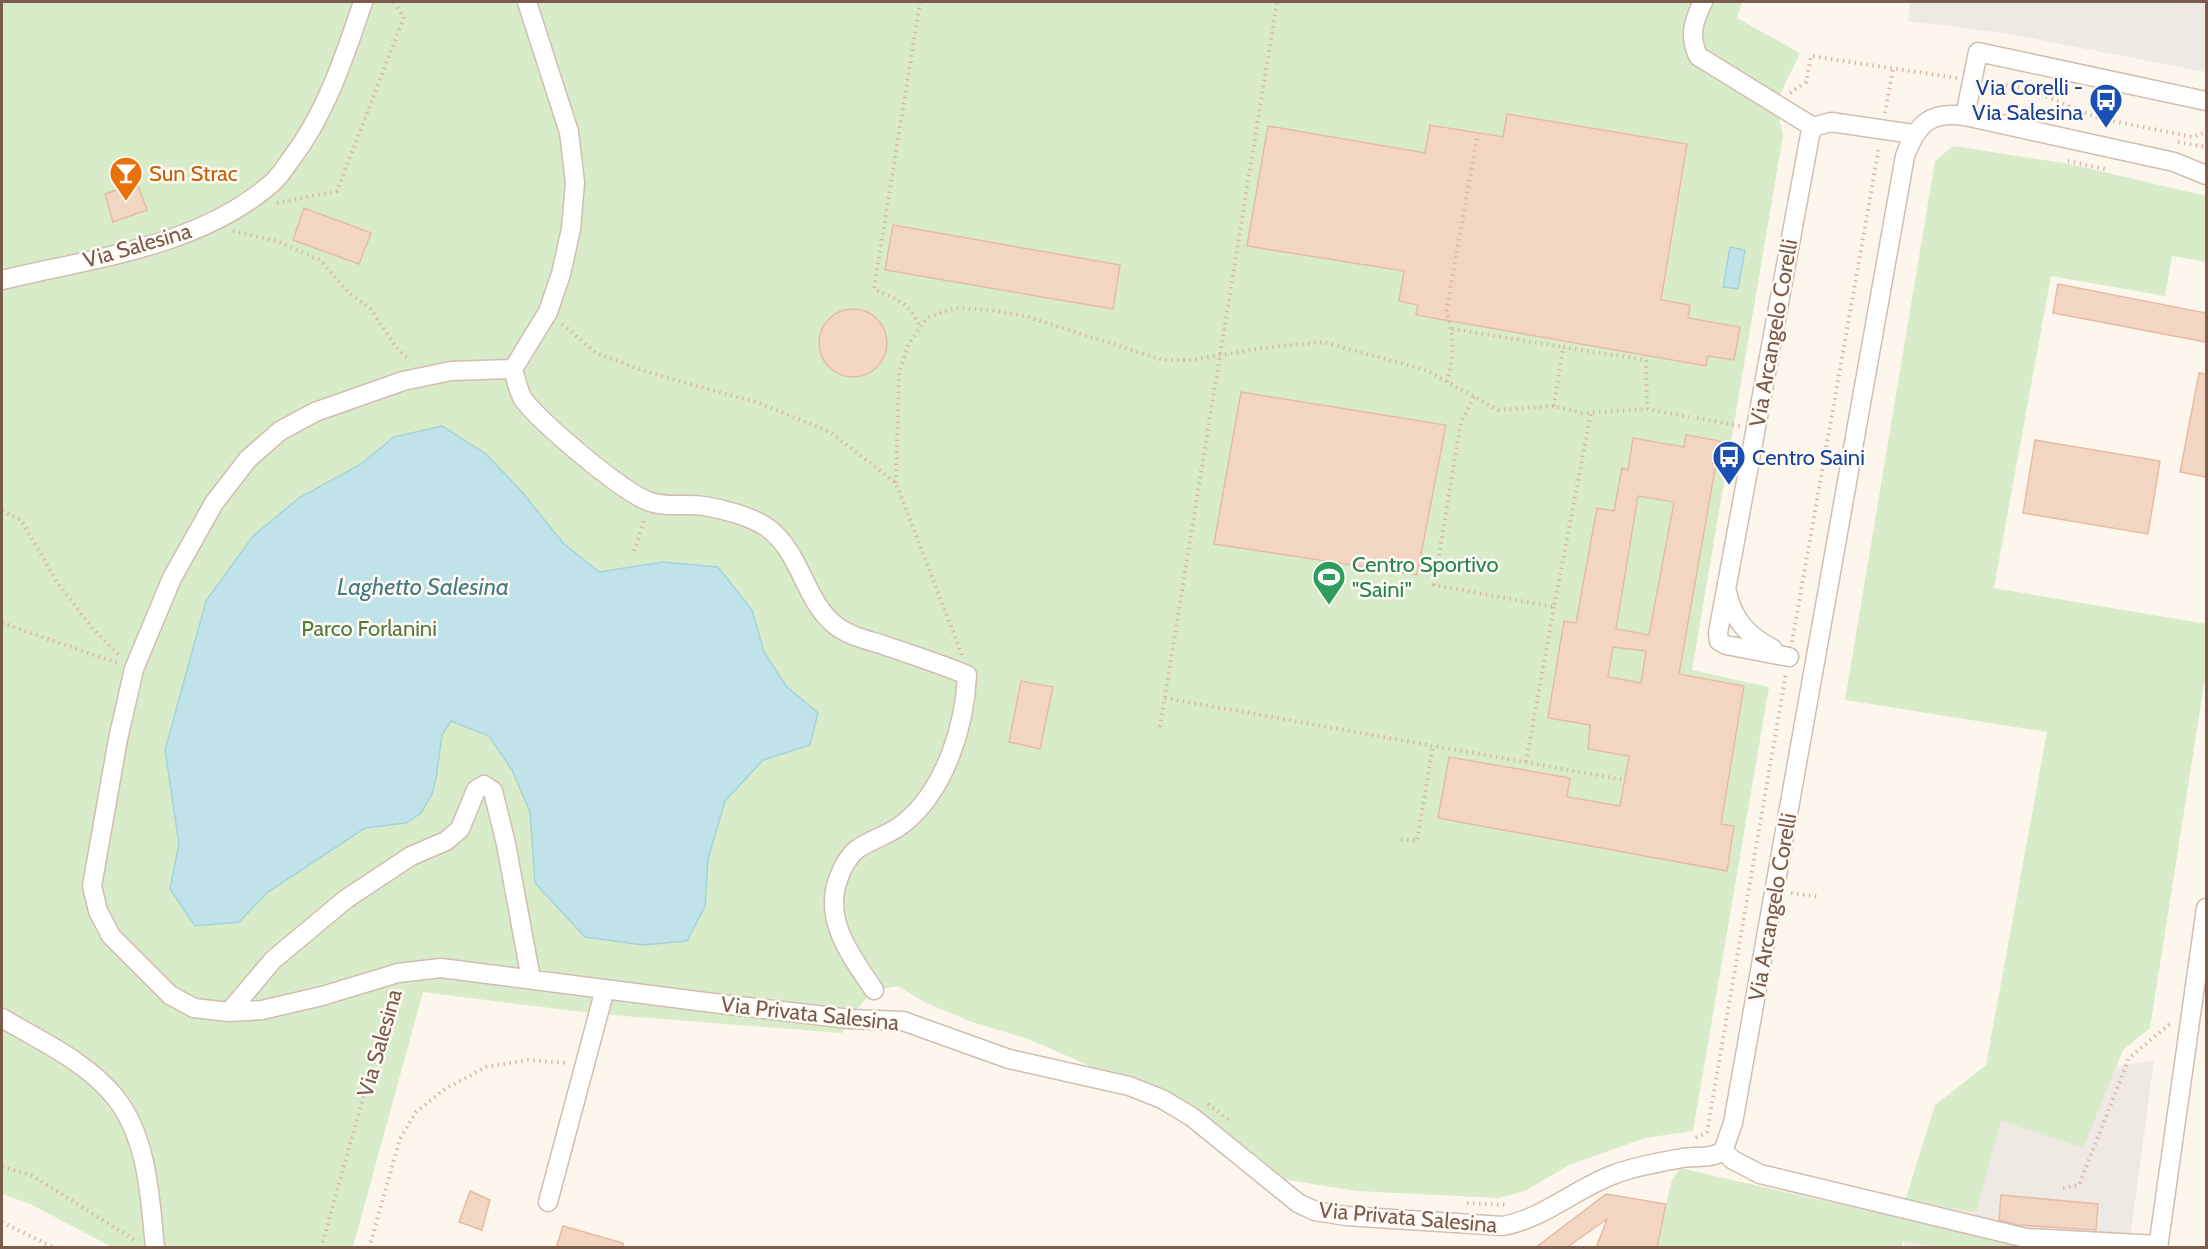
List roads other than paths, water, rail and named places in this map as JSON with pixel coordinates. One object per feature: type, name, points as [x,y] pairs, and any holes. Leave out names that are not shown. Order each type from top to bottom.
[{"type":"street","name":"Via Salesina","points":[[2,280],[176,238],[231,212],[274,182],[302,146],[333,88],[363,2]]},
{"type":"street","points":[[526,2],[569,132],[575,183],[571,229],[561,274],[548,312],[513,369],[522,397],[544,424],[632,493],[650,502],[670,506],[703,506],[763,525],[780,538],[795,560],[819,608],[835,625],[856,637],[967,675],[967,698],[953,753],[941,777],[903,825],[854,852],[834,890],[832,912],[847,950],[877,1003]]},
{"type":"street","points":[[1703,2],[1693,23],[1691,40],[1698,56],[1813,127],[1831,122],[1913,134],[1928,120],[1938,116],[1965,116],[2174,162],[2206,175]]},
{"type":"street","points":[[1965,116],[1978,52],[2206,100]]},
{"type":"street","name":"Via Arcangelo Corelli","points":[[1813,127],[1726,588],[1731,609],[1746,631],[1789,657],[1815,661]]},
{"type":"street","name":"Via Arcangelo Corelli","points":[[1723,1151],[1733,1123],[1903,167],[1913,134]]},
{"type":"street","points":[[2174,162],[2206,160]]},
{"type":"street","points":[[513,369],[451,371],[403,381],[315,412],[280,431],[248,459],[214,502],[172,578],[136,666],[118,739],[92,885],[98,911],[111,936],[170,995],[194,1008],[229,1012],[273,960],[346,899],[411,856],[446,841],[460,829],[476,790],[484,785],[493,791],[506,844],[531,979]]},
{"type":"street","points":[[1726,588],[1718,633],[1719,641],[1789,657]]},
{"type":"street","points":[[1723,1151],[1739,1164],[1760,1174],[2026,1238],[2158,1246],[2206,908]]},
{"type":"street","name":"Via Salesina","points":[[229,1012],[262,1010],[292,1004],[398,973],[441,968],[572,985]]},
{"type":"street","name":"Via Privata Salesina","points":[[572,985],[850,1018],[877,1003],[903,1021],[1009,1059],[1129,1086],[1162,1099],[1192,1117],[1284,1194],[1315,1211],[1330,1214],[1503,1226],[1525,1222],[1617,1173],[1682,1158],[1712,1156],[1723,1151]]},
{"type":"street","points":[[548,1202],[604,989]]},
{"type":"street","points":[[2,1018],[76,1061],[115,1097],[134,1130],[148,1179],[146,1245]]},
{"type":"water","points":[[1730,247],[1745,250],[1738,289],[1723,287]]},
{"type":"water","name":"Laghetto Salesina","points":[[442,426],[486,454],[522,492],[563,543],[599,572],[663,562],[718,567],[752,610],[764,652],[786,686],[818,713],[810,745],[763,760],[725,801],[708,859],[705,906],[687,941],[643,945],[585,937],[535,883],[530,812],[512,770],[489,736],[451,721],[442,735],[432,794],[421,813],[406,823],[365,828],[268,892],[239,922],[195,926],[170,889],[179,844],[165,750],[206,601],[253,536],[299,498],[361,464],[394,437]]},
{"type":"place","name":"Via Corelli - Via Salesina","points":[[2106,129]]},
{"type":"place","name":"Sun Strac","points":[[126,202]]},
{"type":"place","name":"Centro Saini","points":[[1729,486]]},
{"type":"place","name":"Centro Sportivo \"Saini\"","points":[[1329,606]]},
{"type":"park label","name":"Parco Forlanini","points":[[369,628]]}]
